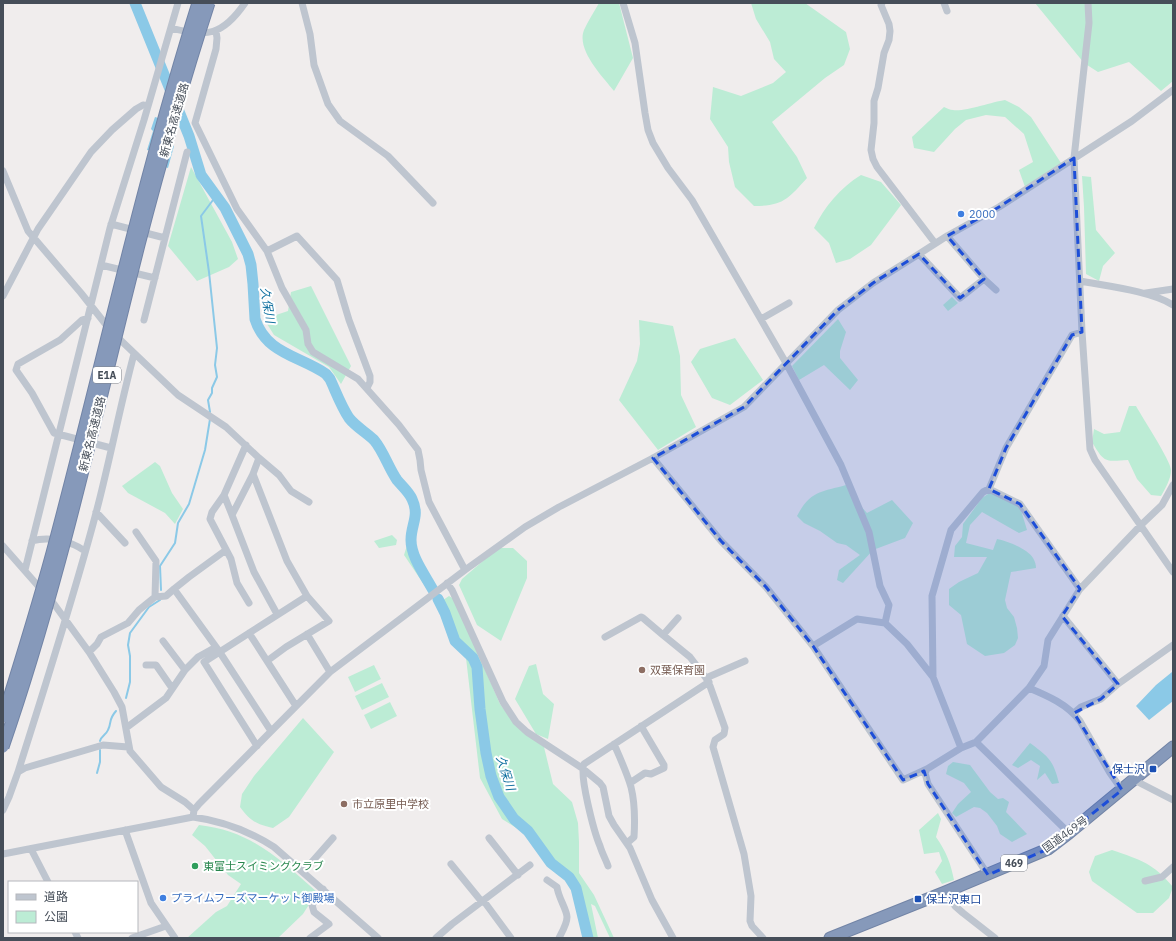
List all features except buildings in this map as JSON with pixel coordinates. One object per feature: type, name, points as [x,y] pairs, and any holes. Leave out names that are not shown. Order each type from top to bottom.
[{"type":"highway","name":"新東名高速道路","points":[[3,717],[52,555],[132,236],[159,134],[198,3]]},
{"type":"highway","name":"新東名高速道路","points":[[3,747],[35,649],[61,557],[139,245],[168,138],[209,3]]},
{"type":"highway","name":"国道469号","points":[[830,938],[988,875],[1048,849],[1173,748]]},
{"type":"street","points":[[25,570],[111,224],[178,3]]},
{"type":"street","points":[[171,28],[192,33],[216,31],[233,19],[245,3]]},
{"type":"street","points":[[302,3],[310,34],[314,65],[328,104],[340,121],[388,156],[433,203]]},
{"type":"street","points":[[624,3],[635,43],[648,130],[653,143],[668,168],[692,200],[786,363],[841,465],[869,532],[880,586],[889,605],[884,623]]},
{"type":"street","points":[[882,3],[881,4],[889,24],[890,31],[874,101],[874,123],[871,150],[877,167],[934,243]]},
{"type":"street","points":[[944,3],[947,11]]},
{"type":"street","points":[[1088,3],[1089,23],[1074,158],[1082,332],[1090,449],[1173,572]]},
{"type":"street","points":[[216,31],[216,49],[195,123],[237,209],[267,251],[282,288],[306,330],[308,344],[313,352],[358,379],[368,388],[418,450],[421,470],[429,502],[464,570]]},
{"type":"street","points":[[3,854],[125,830],[194,813],[271,731],[330,672],[464,570],[532,523],[559,507],[653,458],[744,407],[838,310],[857,294],[934,243],[999,207],[1132,121],[1173,90]]},
{"type":"street","points":[[3,296],[38,229],[91,152],[112,130],[136,109],[143,105],[148,106]]},
{"type":"street","points":[[144,320],[187,152]]},
{"type":"street","points":[[3,170],[28,231],[91,305],[111,331],[178,396],[217,420],[279,475],[291,491],[309,502]]},
{"type":"street","points":[[111,224],[165,238]]},
{"type":"street","points":[[267,251],[297,236],[332,273],[342,295],[349,320],[370,376],[368,388]]},
{"type":"street","points":[[947,236],[984,280],[996,290]]},
{"type":"street","points":[[919,254],[960,298],[984,280]]},
{"type":"street","points":[[101,264],[155,278]]},
{"type":"street","points":[[1080,281],[1144,294],[1163,299],[1173,304]]},
{"type":"street","points":[[1144,294],[1173,289]]},
{"type":"street","points":[[761,319],[789,304]]},
{"type":"street","points":[[88,318],[82,320],[60,340],[18,364],[16,370],[32,393],[54,433],[111,448]]},
{"type":"street","points":[[933,677],[932,596],[951,530],[983,492],[989,489],[1006,448],[1072,336],[1082,332]]},
{"type":"street","points":[[3,810],[18,772],[85,551],[96,512],[134,354]]},
{"type":"street","points":[[246,445],[224,495],[212,512],[210,519],[231,559],[237,583],[250,603]]},
{"type":"street","points":[[232,515],[253,474],[259,458]]},
{"type":"street","points":[[653,458],[721,541],[766,587],[813,646],[903,780],[927,770],[961,748],[976,742],[1029,688],[1044,666],[1048,640],[1080,589],[1141,524],[1162,505],[1173,485]]},
{"type":"street","points":[[253,474],[287,561],[307,596],[329,620],[267,661]]},
{"type":"street","points":[[989,489],[1020,504],[1080,589]]},
{"type":"street","points":[[224,495],[254,572],[278,614]]},
{"type":"street","points":[[96,512],[125,543]]},
{"type":"street","points":[[136,532],[156,561],[155,597]]},
{"type":"street","points":[[32,541],[53,539],[76,546],[85,551]]},
{"type":"street","points":[[3,546],[54,604],[89,652],[119,699],[122,707],[130,751],[161,787],[186,802],[194,813],[236,827],[274,847],[378,938]]},
{"type":"street","points":[[89,652],[97,644],[101,637],[128,622],[138,610],[155,597],[166,596],[189,576],[226,550]]},
{"type":"street","points":[[447,583],[452,590],[503,702],[516,722],[528,732],[582,768],[600,783],[604,793],[609,816],[634,856],[652,900],[674,938]]},
{"type":"street","points":[[174,589],[217,649],[271,731]]},
{"type":"street","points":[[126,728],[166,698],[185,670],[198,657],[249,632],[307,596]]},
{"type":"street","points":[[1062,616],[1118,684]]},
{"type":"street","points":[[605,637],[641,617],[644,618],[690,658],[707,680],[725,728],[724,734],[715,740],[713,747],[744,854],[751,896],[750,921],[752,926],[763,938]]},
{"type":"street","points":[[663,635],[678,618]]},
{"type":"street","points":[[813,646],[857,619],[884,623],[907,644],[933,677],[961,748]]},
{"type":"street","points":[[249,632],[296,706]]},
{"type":"street","points":[[307,634],[330,672]]},
{"type":"street","points":[[163,641],[185,670]]},
{"type":"street","points":[[1074,713],[1081,707],[1101,699],[1118,684],[1173,645]]},
{"type":"street","points":[[217,649],[204,662],[257,746]]},
{"type":"street","points":[[608,866],[599,845],[587,797],[582,768],[584,764],[707,680],[745,661]]},
{"type":"street","points":[[146,665],[156,664],[172,688]]},
{"type":"street","points":[[1029,688],[1054,699],[1074,713],[1122,790]]},
{"type":"street","points":[[630,783],[645,773],[651,774],[664,768],[664,765],[641,726]]},
{"type":"street","points":[[976,742],[1069,833]]},
{"type":"street","points":[[614,744],[630,783],[633,795],[635,825],[634,837],[627,843]]},
{"type":"street","points":[[18,772],[25,768],[103,745],[128,746]]},
{"type":"street","points":[[927,770],[925,774],[928,784],[988,875]]},
{"type":"street","points":[[1134,780],[1173,800]]},
{"type":"street","points":[[125,830],[151,903],[175,938]]},
{"type":"street","points":[[303,872],[333,838]]},
{"type":"street","points":[[489,838],[518,875]]},
{"type":"street","points":[[31,849],[47,881]]},
{"type":"street","points":[[451,864],[483,901],[511,938]]},
{"type":"street","points":[[436,938],[530,865]]},
{"type":"street","points":[[1145,881],[1162,877],[1173,867]]},
{"type":"street","points":[[547,880],[557,887],[558,894],[567,916],[566,924],[559,938]]},
{"type":"street","points":[[310,938],[329,924],[314,912],[312,905],[323,889]]},
{"type":"street","points":[[945,892],[963,914],[995,938]]},
{"type":"street","points":[[132,938],[166,926]]},
{"type":"highlighted area","points":[[1074,158],[1082,332],[1072,335],[1006,448],[989,489],[1020,504],[1080,589],[1062,616],[1118,684],[1101,699],[1074,713],[1122,790],[1048,849],[988,875],[928,784],[924,771],[903,780],[813,646],[766,587],[721,541],[653,458],[744,407],[838,310],[873,283],[919,254],[960,298],[984,279],[947,236],[999,207]]},
{"type":"green space","points":[[599,3],[619,3],[633,58],[614,91],[592,63],[584,46],[584,30]]},
{"type":"green space","points":[[751,3],[805,3],[846,32],[850,49],[844,65],[825,78],[772,122],[797,157],[807,178],[790,196],[784,200],[779,203],[764,206],[754,206],[735,187],[729,162],[728,147],[710,119],[713,87],[741,96],[773,83],[786,72],[774,59],[770,42],[756,19]]},
{"type":"green space","points":[[1035,3],[1173,3],[1173,81],[1161,91],[1129,62],[1098,72],[1084,63]]},
{"type":"green space","points":[[1005,100],[1019,107],[1031,117],[1061,163],[1025,187],[1019,170],[1033,162],[1024,134],[1005,117],[986,115],[966,120],[955,129],[934,152],[914,148],[912,137],[944,107],[952,110],[964,110]]},
{"type":"green space","points":[[191,167],[232,242],[238,259],[229,267],[197,281],[168,246]]},
{"type":"green space","points":[[861,175],[881,182],[901,205],[871,245],[850,259],[836,263],[829,243],[814,228],[823,212],[834,198],[853,180]]},
{"type":"green space","points":[[1082,176],[1091,177],[1096,230],[1115,253],[1103,266],[1099,281],[1086,274]]},
{"type":"green space","points":[[311,286],[351,366],[341,384],[329,367],[274,335],[264,319],[288,311],[291,292]]},
{"type":"green space","points":[[952,297],[958,303],[948,311],[943,305]]},
{"type":"green space","points":[[838,319],[846,332],[840,351],[840,358],[858,380],[850,390],[824,365],[799,380],[792,366]]},
{"type":"green space","points":[[639,320],[673,326],[680,356],[681,395],[696,427],[658,450],[619,400],[637,361],[640,344]]},
{"type":"green space","points":[[735,338],[763,380],[730,405],[712,398],[691,362],[700,349]]},
{"type":"green space","points":[[1129,406],[1136,406],[1170,465],[1171,470],[1168,484],[1161,496],[1151,495],[1137,479],[1128,460],[1114,461],[1102,457],[1092,442],[1094,429],[1104,434],[1120,432]]},
{"type":"green space","points":[[155,462],[160,466],[172,493],[183,509],[175,524],[165,513],[128,493],[122,486]]},
{"type":"green space","points":[[846,485],[857,502],[867,513],[892,500],[913,523],[905,538],[873,550],[843,583],[837,580],[839,570],[860,555],[846,545],[837,543],[820,531],[804,523],[797,516],[812,497],[823,491]]},
{"type":"green space","points":[[991,492],[1020,507],[1027,530],[1019,533],[982,512],[970,525],[966,543],[993,550],[997,539],[1006,542],[1027,552],[1034,560],[1036,568],[1011,572],[1005,600],[1007,608],[1014,617],[1017,628],[1018,638],[1015,645],[1004,653],[985,656],[967,644],[961,615],[949,605],[949,589],[959,582],[978,573],[987,557],[954,557],[955,546],[962,537],[963,524],[982,498]]},
{"type":"green space","points":[[392,535],[397,540],[396,545],[379,548],[374,541]]},
{"type":"green space","points":[[408,542],[434,588],[429,592],[404,555]]},
{"type":"green space","points":[[498,548],[513,548],[527,561],[527,578],[501,641],[477,625],[459,585],[462,579]]},
{"type":"green space","points":[[449,596],[454,599],[500,704],[514,723],[544,747],[553,784],[572,802],[578,823],[579,873],[594,895],[614,938],[610,938],[595,906],[591,904],[598,938],[591,938],[581,892],[569,879],[549,867],[531,837],[502,819],[480,778],[466,658],[453,642],[437,604]]},
{"type":"green space","points":[[536,664],[543,694],[554,704],[548,739],[536,734],[515,699],[529,666]]},
{"type":"green space","points":[[374,665],[381,679],[355,692],[348,677]]},
{"type":"green space","points":[[382,683],[389,697],[362,710],[355,696]]},
{"type":"green space","points":[[390,702],[397,716],[371,729],[364,715]]},
{"type":"green space","points":[[303,718],[334,752],[289,817],[273,828],[262,825],[250,819],[240,807],[242,794],[254,776]]},
{"type":"green space","points":[[1030,743],[1042,752],[1052,764],[1059,783],[1052,784],[1045,773],[1037,780],[1040,766],[1031,760],[1018,768],[1012,765]]},
{"type":"green space","points":[[953,762],[970,765],[990,792],[998,799],[1003,798],[1009,802],[1006,812],[1027,834],[1012,842],[1000,834],[997,826],[987,813],[980,808],[974,807],[956,817],[952,813],[958,804],[971,792],[964,783],[946,774],[948,766]]},
{"type":"green space","points":[[938,813],[941,819],[936,837],[948,858],[954,880],[942,884],[935,872],[942,861],[939,852],[924,854],[919,830]]},
{"type":"green space","points":[[199,825],[218,828],[250,840],[264,848],[290,868],[317,892],[303,914],[278,938],[187,938],[216,912],[227,906],[241,884],[228,875],[205,846],[192,835]]},
{"type":"green space","points":[[1112,850],[1153,867],[1173,887],[1169,898],[1153,913],[1137,913],[1092,881],[1089,872],[1095,856]]},
{"type":"water","points":[[155,117],[168,121],[161,142],[174,146],[168,168],[158,165],[161,153],[147,150],[153,131],[151,129]]},
{"type":"water","points":[[1172,672],[1173,701],[1149,720],[1136,706],[1156,685]]},
{"type":"waterway","name":"久保川","points":[[135,3],[189,136],[201,175],[225,208],[248,254],[251,265],[255,319],[260,331],[275,347],[326,374],[330,379],[349,418],[374,440],[397,480],[412,499],[415,510],[411,534],[413,553],[433,590]]},
{"type":"waterway","points":[[210,412],[208,400],[217,377],[215,365],[217,348],[209,272],[201,216],[216,196]]},
{"type":"waterway","points":[[161,590],[160,566],[175,543],[178,523],[189,504],[205,450],[210,419]]},
{"type":"waterway","name":"久保川","points":[[438,599],[445,613],[455,641],[473,658],[477,667],[480,709],[486,753],[491,776],[499,797],[514,819],[528,831],[551,863],[569,877],[576,888],[588,938]]},
{"type":"waterway","points":[[126,698],[130,682],[130,656],[128,645],[130,633],[149,607],[160,600]]},
{"type":"waterway","points":[[100,741],[107,732],[111,719],[116,711]]},
{"type":"waterway","points":[[97,773],[100,762],[100,750]]},
{"type":"place","name":"2000","points":[[961,214]]},
{"type":"place","name":"双葉保育園","points":[[642,670]]},
{"type":"place","name":"保士沢","points":[[1153,769]]},
{"type":"place","name":"市立原里中学校","points":[[344,804]]},
{"type":"place","name":"東富士スイミングクラブ","points":[[195,866]]},
{"type":"place","name":"プライムフーズマーケット御殿場","points":[[163,898]]},
{"type":"place","name":"保土沢東口","points":[[918,899]]}]
